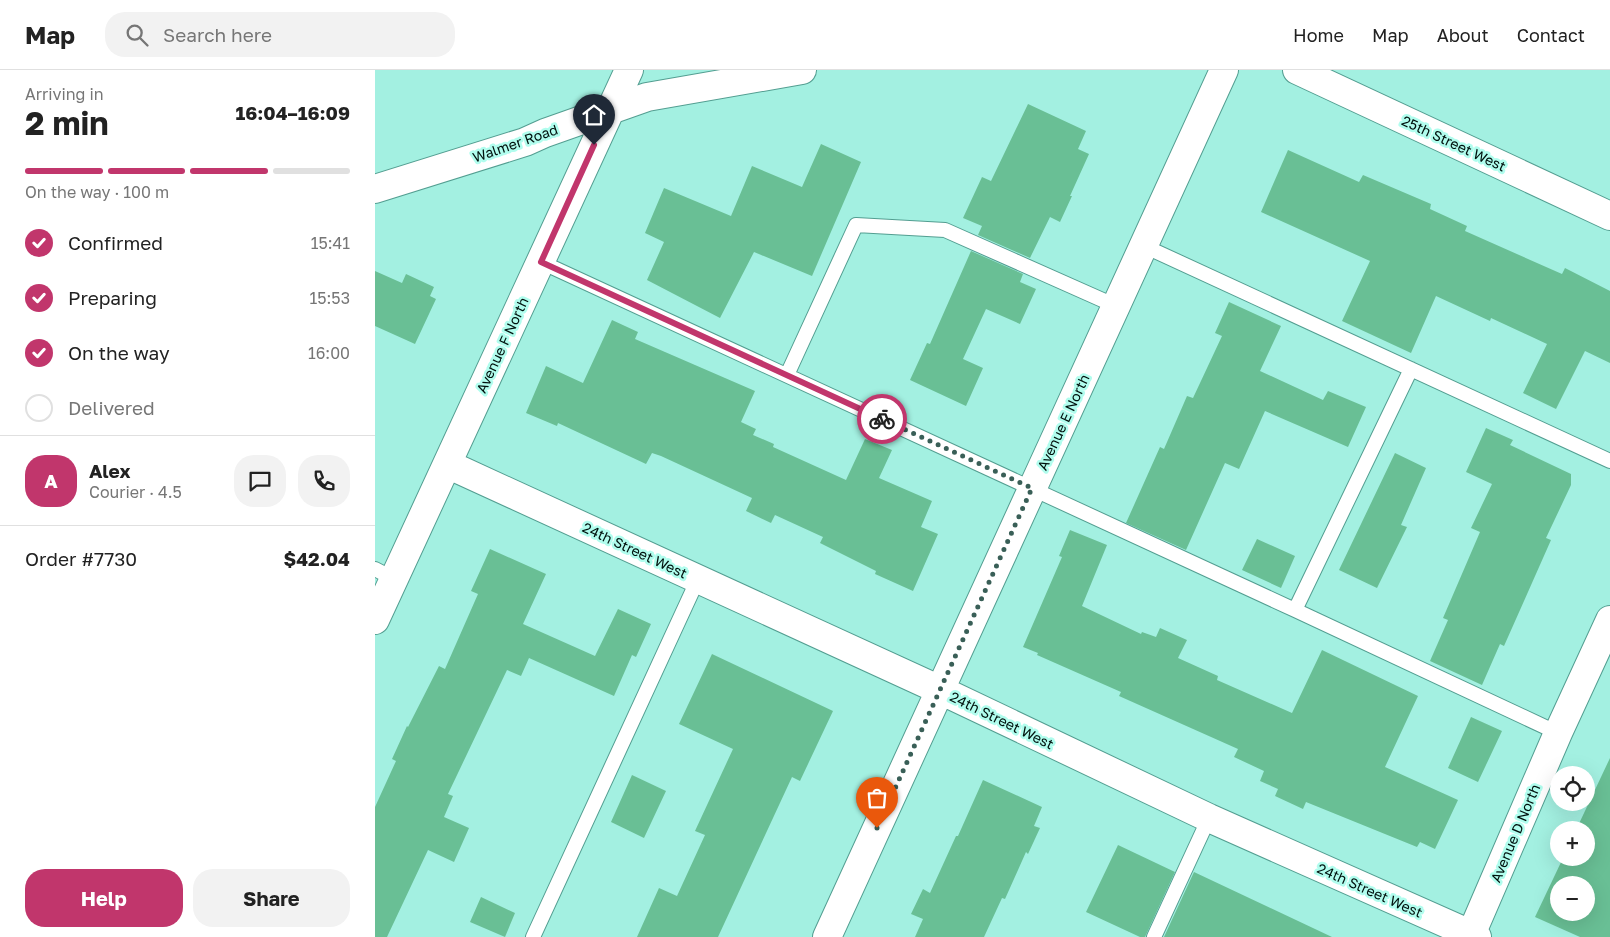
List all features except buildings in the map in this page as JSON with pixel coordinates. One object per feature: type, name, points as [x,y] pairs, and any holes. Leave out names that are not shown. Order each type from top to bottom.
[{"type":"street","name":"Avenue F North","points":[[375,620],[384,574],[447,464],[629,70]]},
{"type":"street","name":"Walmer Road","points":[[375,189],[525,142],[545,133],[647,97],[802,70]]},
{"type":"street","name":"Avenue E North","points":[[827,937],[1224,70]]},
{"type":"street","name":"25th Street West","points":[[1297,70],[1610,216]]},
{"type":"street","name":"24th Street West","points":[[447,464],[940,690],[1209,818],[1472,936]]},
{"type":"street","name":"Avenue D North","points":[[1472,936],[1558,733],[1610,620]]},
{"type":"lane","points":[[787,375],[856,225],[945,230],[1117,306]]},
{"type":"lane","points":[[1144,246],[1610,461]]},
{"type":"lane","points":[[541,262],[1558,733]]},
{"type":"lane","points":[[1295,610],[1411,369]]},
{"type":"lane","points":[[533,937],[698,579]]},
{"type":"lane","points":[[1154,937],[1209,818]]},
{"type":"way so far","points":[[877,828],[1032,488],[882,419]]},
{"type":"route","points":[[594,145],[541,262],[882,419]]}]
